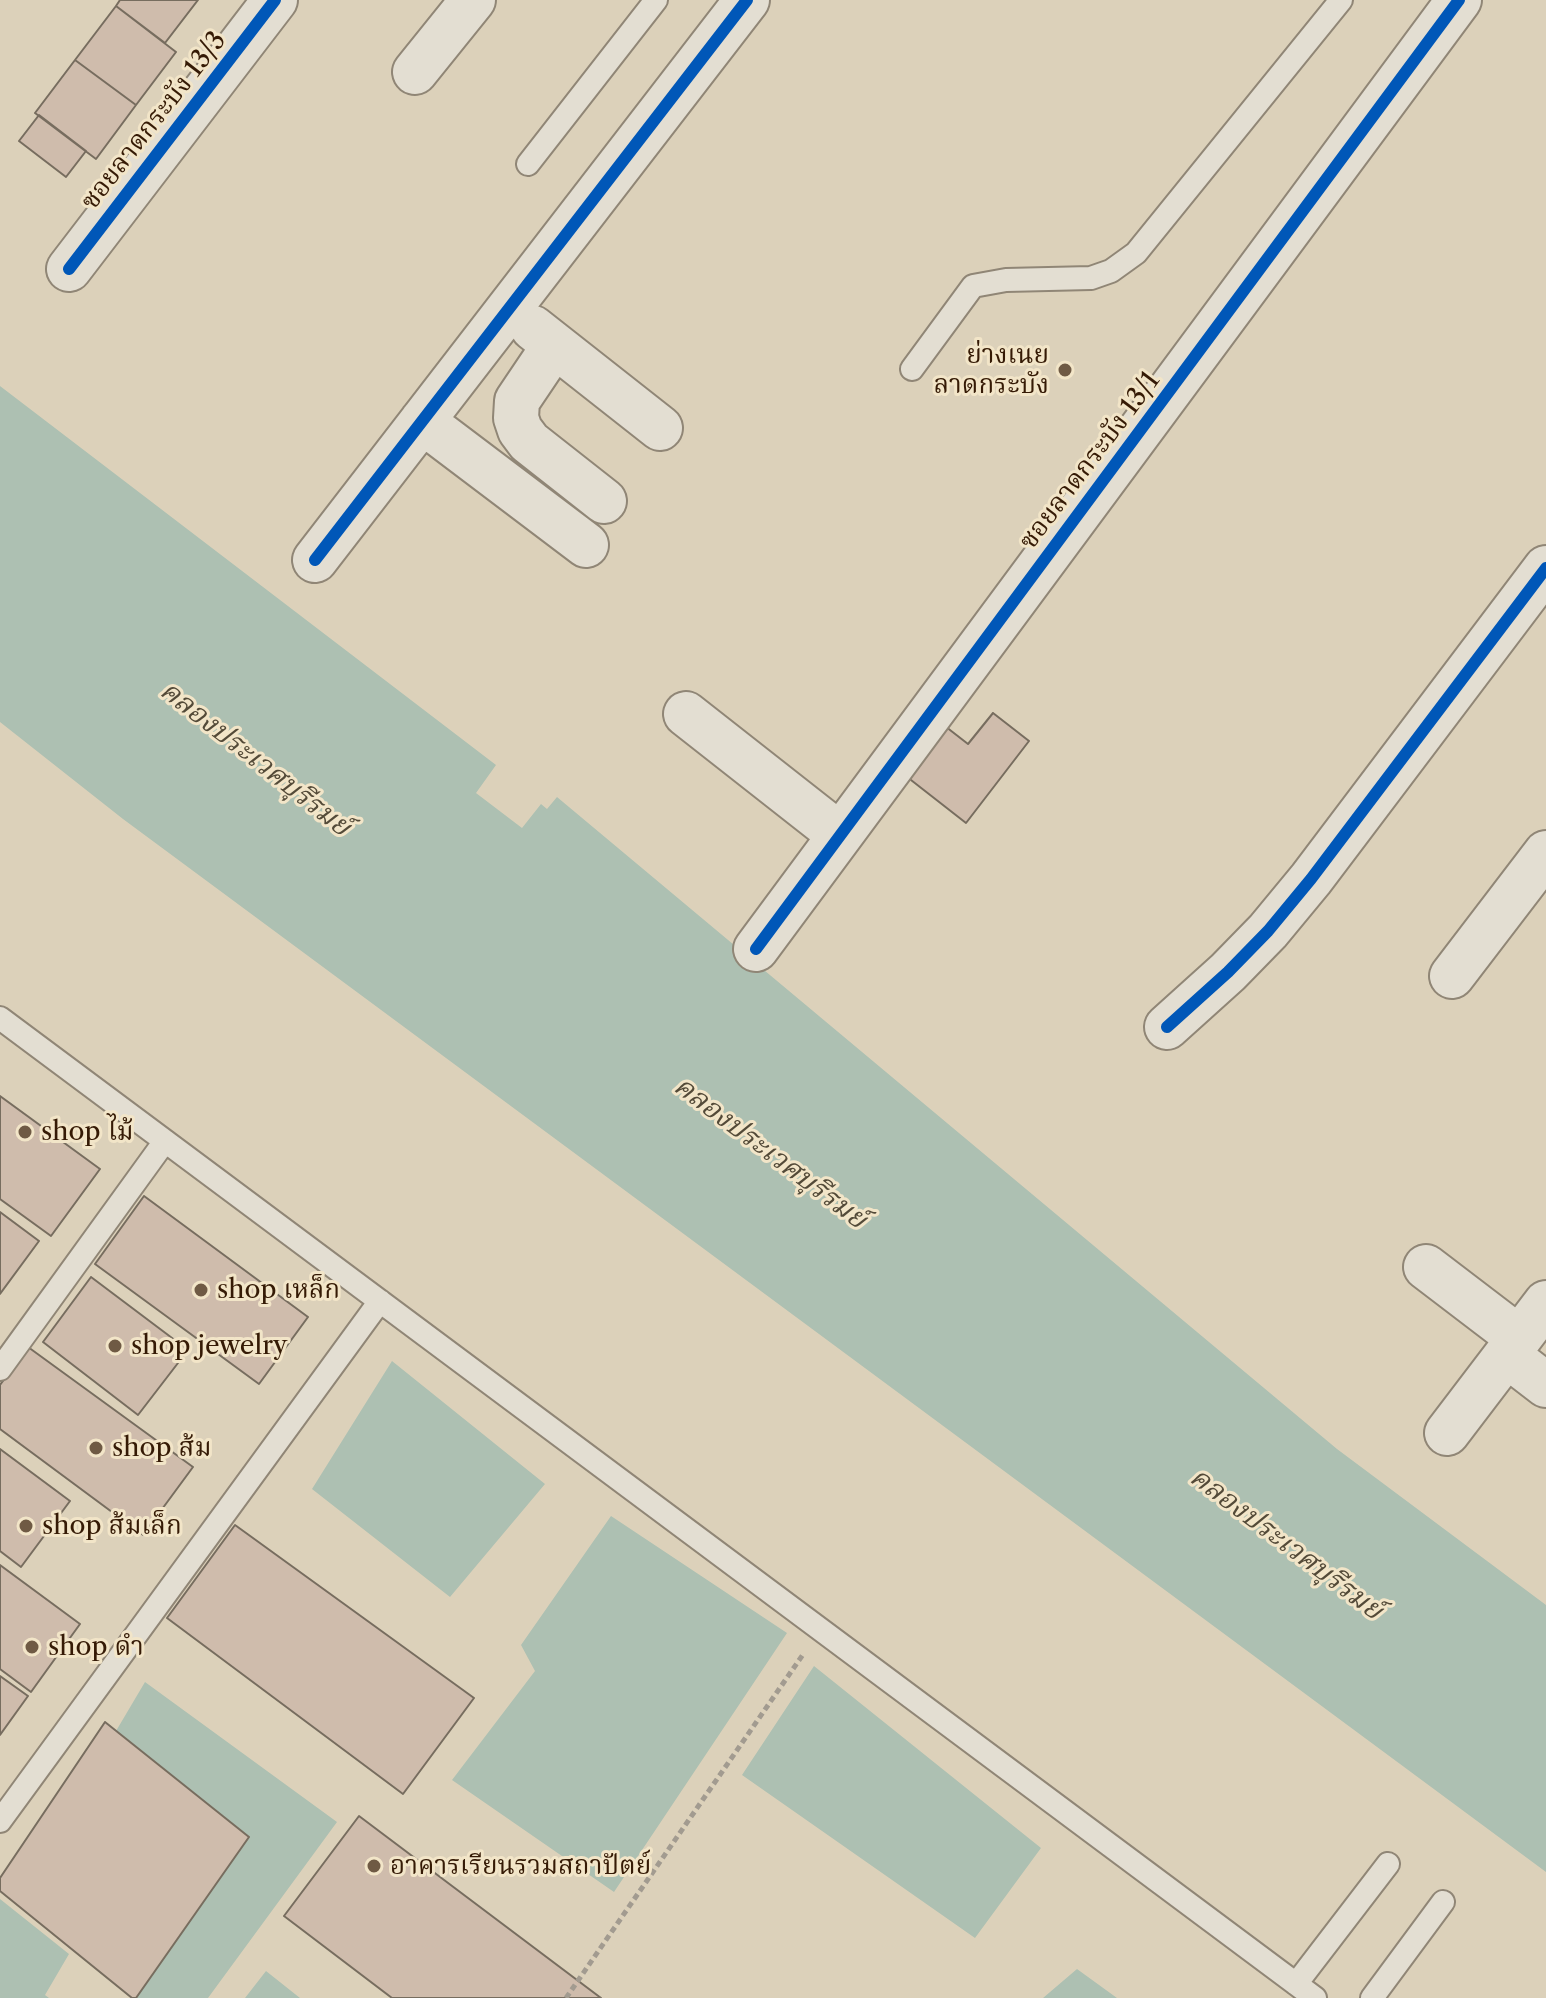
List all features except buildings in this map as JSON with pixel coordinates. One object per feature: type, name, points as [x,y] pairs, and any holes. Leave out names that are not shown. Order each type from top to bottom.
[{"type":"street","name":"ซอยลาดกระบัง 13/3","points":[[69,269],[275,0]]},
{"type":"street","points":[[415,72],[473,0]]},
{"type":"street","points":[[315,560],[747,0]]},
{"type":"street","name":"ซอยลาดกระบัง 13/1","points":[[756,949],[1459,0]]},
{"type":"street","points":[[509,309],[660,428]]},
{"type":"street","points":[[554,346],[517,401],[516,418],[529,442],[604,501]]},
{"type":"street","points":[[422,421],[586,545]]},
{"type":"street","points":[[1167,1027],[1228,972],[1294,900],[1546,568]]},
{"type":"street","points":[[686,714],[840,835]]},
{"type":"street","points":[[1452,976],[1546,853]]},
{"type":"street","points":[[1426,1267],[1513,1346],[1546,1385]]},
{"type":"street","points":[[1447,1433],[1546,1303]]},
{"type":"lane","points":[[528,164],[656,0]]},
{"type":"lane","points":[[912,369],[973,286],[1006,280],[1091,278],[1111,271],[1136,253],[1341,0]]},
{"type":"lane","points":[[0,1018],[1315,1998]]},
{"type":"lane","points":[[0,1369],[165,1141]]},
{"type":"lane","points":[[0,1821],[380,1301]]},
{"type":"lane","points":[[1296,1984],[1388,1864]]},
{"type":"lane","points":[[1372,1998],[1443,1902]]},
{"type":"path","points":[[566,1998],[820,1629]]},
{"type":"water","name":"คลองประเวศบุรีรมย์","points":[[0,386],[496,765],[476,793],[522,828],[541,804],[547,809],[557,797],[1337,1449],[1546,1605],[1546,1872],[123,819],[0,722]]},
{"type":"water","points":[[392,1361],[545,1484],[450,1597],[312,1489]]},
{"type":"water","points":[[611,1516],[787,1633],[614,1892],[452,1780],[535,1671],[521,1645]]},
{"type":"water","points":[[814,1666],[1041,1848],[975,1938],[742,1775]]},
{"type":"water","points":[[145,1682],[337,1822],[208,1998],[131,1998],[249,1837],[116,1731]]},
{"type":"water","points":[[0,1899],[69,1954],[45,1995],[49,1998],[0,1998]]},
{"type":"water","points":[[1077,1969],[1117,1998],[1043,1998]]},
{"type":"water","points":[[266,1971],[300,1998],[245,1998]]},
{"type":"cycle path","points":[[69,269],[275,0]]},
{"type":"cycle path","points":[[315,560],[747,0]]},
{"type":"cycle path","points":[[756,949],[1459,0]]},
{"type":"cycle path","points":[[1167,1027],[1268,931],[1311,879],[1546,568]]},
{"type":"place","name":"ย่างเนย ลาดกระบัง","points":[[1065,370]]},
{"type":"place","name":"shop ไม้","points":[[25,1132]]},
{"type":"place","name":"shop เหล็ก","points":[[201,1290]]},
{"type":"place","name":"shop jewelry","points":[[115,1346]]},
{"type":"place","name":"shop ส้ม","points":[[96,1448]]},
{"type":"place","name":"shop ส้มเล็ก","points":[[26,1526]]},
{"type":"place","name":"shop ดำ","points":[[32,1647]]},
{"type":"place","name":"อาคารเรียนรวมสถาปัตย์","points":[[374,1866]]}]
